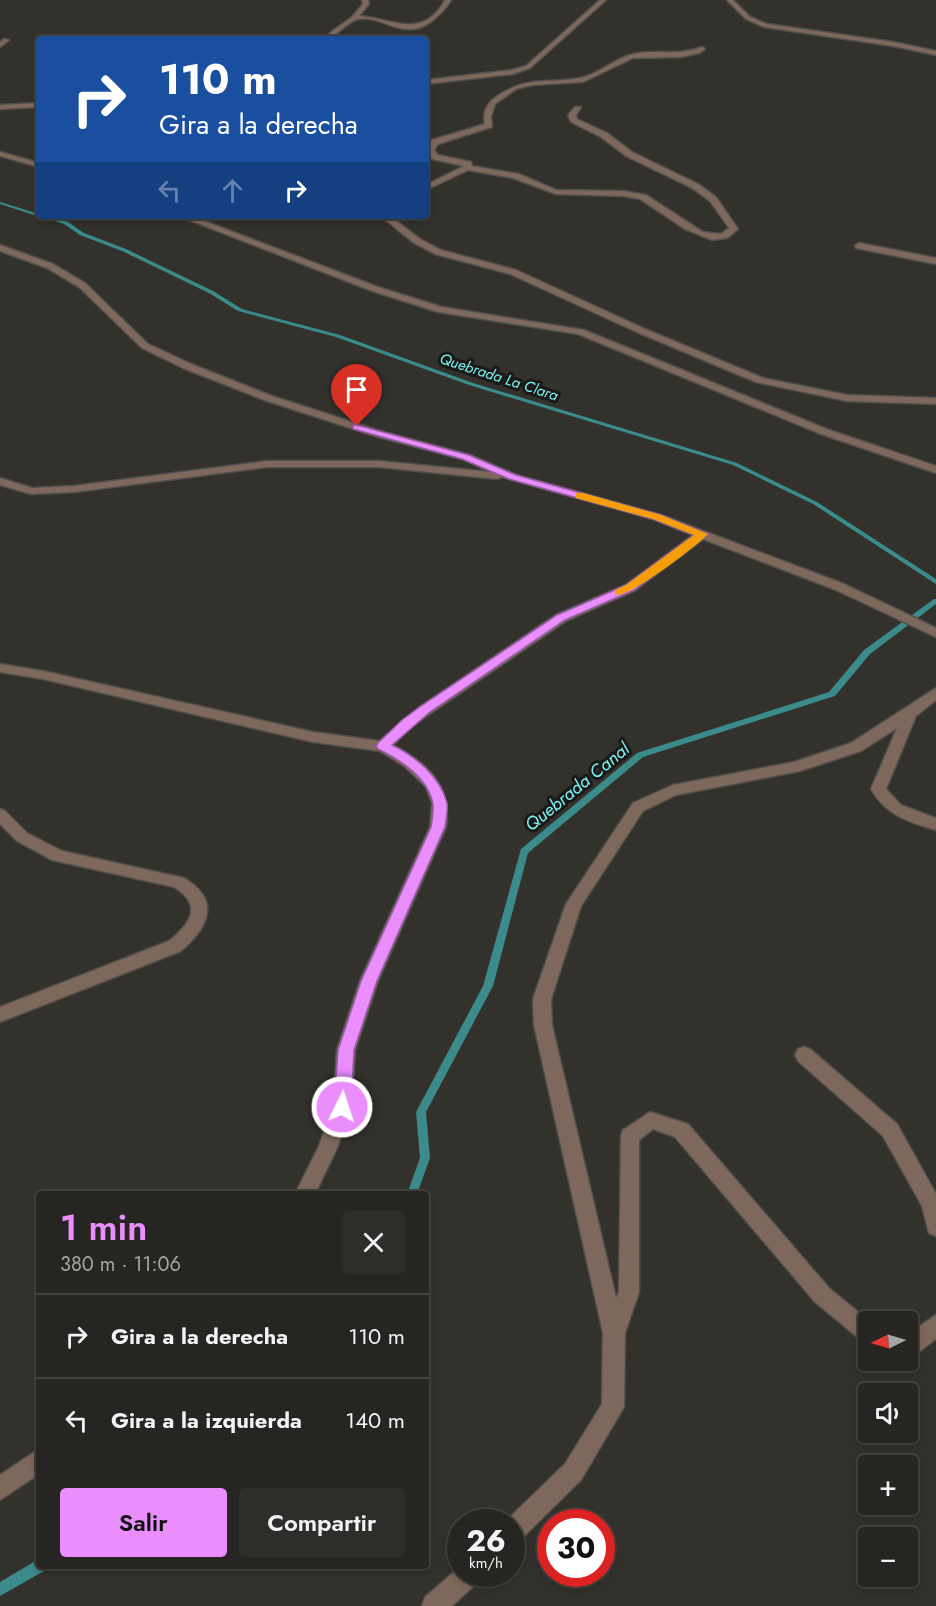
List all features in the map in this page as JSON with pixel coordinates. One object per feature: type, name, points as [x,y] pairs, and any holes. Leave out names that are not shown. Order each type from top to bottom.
[{"type":"street","points":[[332,36],[354,18],[366,4],[364,0]]},
{"type":"street","points":[[354,18],[375,19],[398,27],[420,27],[443,9],[448,0]]},
{"type":"street","points":[[429,82],[513,72],[528,67],[603,0]]},
{"type":"street","points":[[730,0],[748,18],[766,26],[893,44],[936,53]]},
{"type":"street","points":[[0,45],[6,40]]},
{"type":"street","points":[[468,168],[468,164],[435,157],[430,150],[435,142],[489,125],[487,117],[492,103],[514,88],[548,81],[583,80],[632,56],[681,55],[702,49]]},
{"type":"street","points":[[0,107],[36,105]]},
{"type":"street","points":[[429,187],[468,168],[521,177],[540,188],[554,191],[574,194],[629,194],[644,197],[699,234],[719,237],[729,235],[734,229],[713,199],[694,186],[629,154],[604,135],[574,120],[572,114],[578,109]]},
{"type":"street","points":[[0,154],[36,164]]},
{"type":"street","points":[[191,219],[375,289],[441,310],[581,332],[825,432],[936,470]]},
{"type":"street","points":[[389,219],[417,241],[438,252],[513,272],[642,331],[760,380],[847,398],[936,401]]},
{"type":"street","points":[[859,246],[936,261]]},
{"type":"street","points":[[0,248],[50,266],[82,285],[145,345],[187,366],[268,398],[379,434],[466,457],[512,477],[657,517],[840,587],[936,633]]},
{"type":"street","points":[[0,481],[31,491],[74,489],[267,464],[379,464],[512,477]]},
{"type":"street","points":[[382,746],[426,709],[561,618],[630,588],[702,534]]},
{"type":"street","points":[[0,668],[43,675],[313,737],[382,746],[405,757],[427,778],[440,803],[438,827],[369,981],[346,1050],[342,1107],[328,1148],[306,1191]]},
{"type":"street","points":[[525,1519],[573,1472],[613,1407],[614,1333],[543,1025],[542,999],[574,904],[638,807],[674,790],[795,767],[856,747],[910,713],[936,693]]},
{"type":"street","points":[[910,713],[878,789],[886,804],[906,816],[936,824]]},
{"type":"street","points":[[0,815],[22,837],[58,856],[178,882],[194,893],[199,910],[192,930],[175,946],[0,1015]]},
{"type":"street","points":[[804,1054],[890,1130],[931,1204],[936,1226]]},
{"type":"street","points":[[614,1333],[629,1292],[630,1136],[650,1120],[681,1130],[822,1295],[858,1325]]},
{"type":"street","points":[[918,1340],[936,1325]]},
{"type":"street","points":[[0,1489],[36,1462]]},
{"type":"street","points":[[434,1606],[455,1587]]},
{"type":"waterway","name":"Quebrada La Clara","points":[[0,203],[36,214]]},
{"type":"waterway","name":"Quebrada La Clara","points":[[53,219],[66,223],[82,234],[124,250],[211,292],[240,310],[338,336],[471,384],[735,464],[815,503],[936,582]]},
{"type":"waterway","name":"Quebrada Canal","points":[[413,1191],[425,1158],[421,1112],[488,986],[524,851],[640,755],[832,694],[867,652],[936,601]]},
{"type":"waterway","name":"Quebrada Canal","points":[[0,1589],[36,1568]]},
{"type":"slow traffic","points":[[580,496],[657,517],[702,534],[630,588],[619,592]]},
{"type":"route","points":[[342,1107],[346,1050],[369,981],[438,827],[440,803],[427,778],[405,757],[382,746],[426,709],[561,618],[630,588],[702,534],[657,517],[512,477],[466,457],[357,426]]}]
